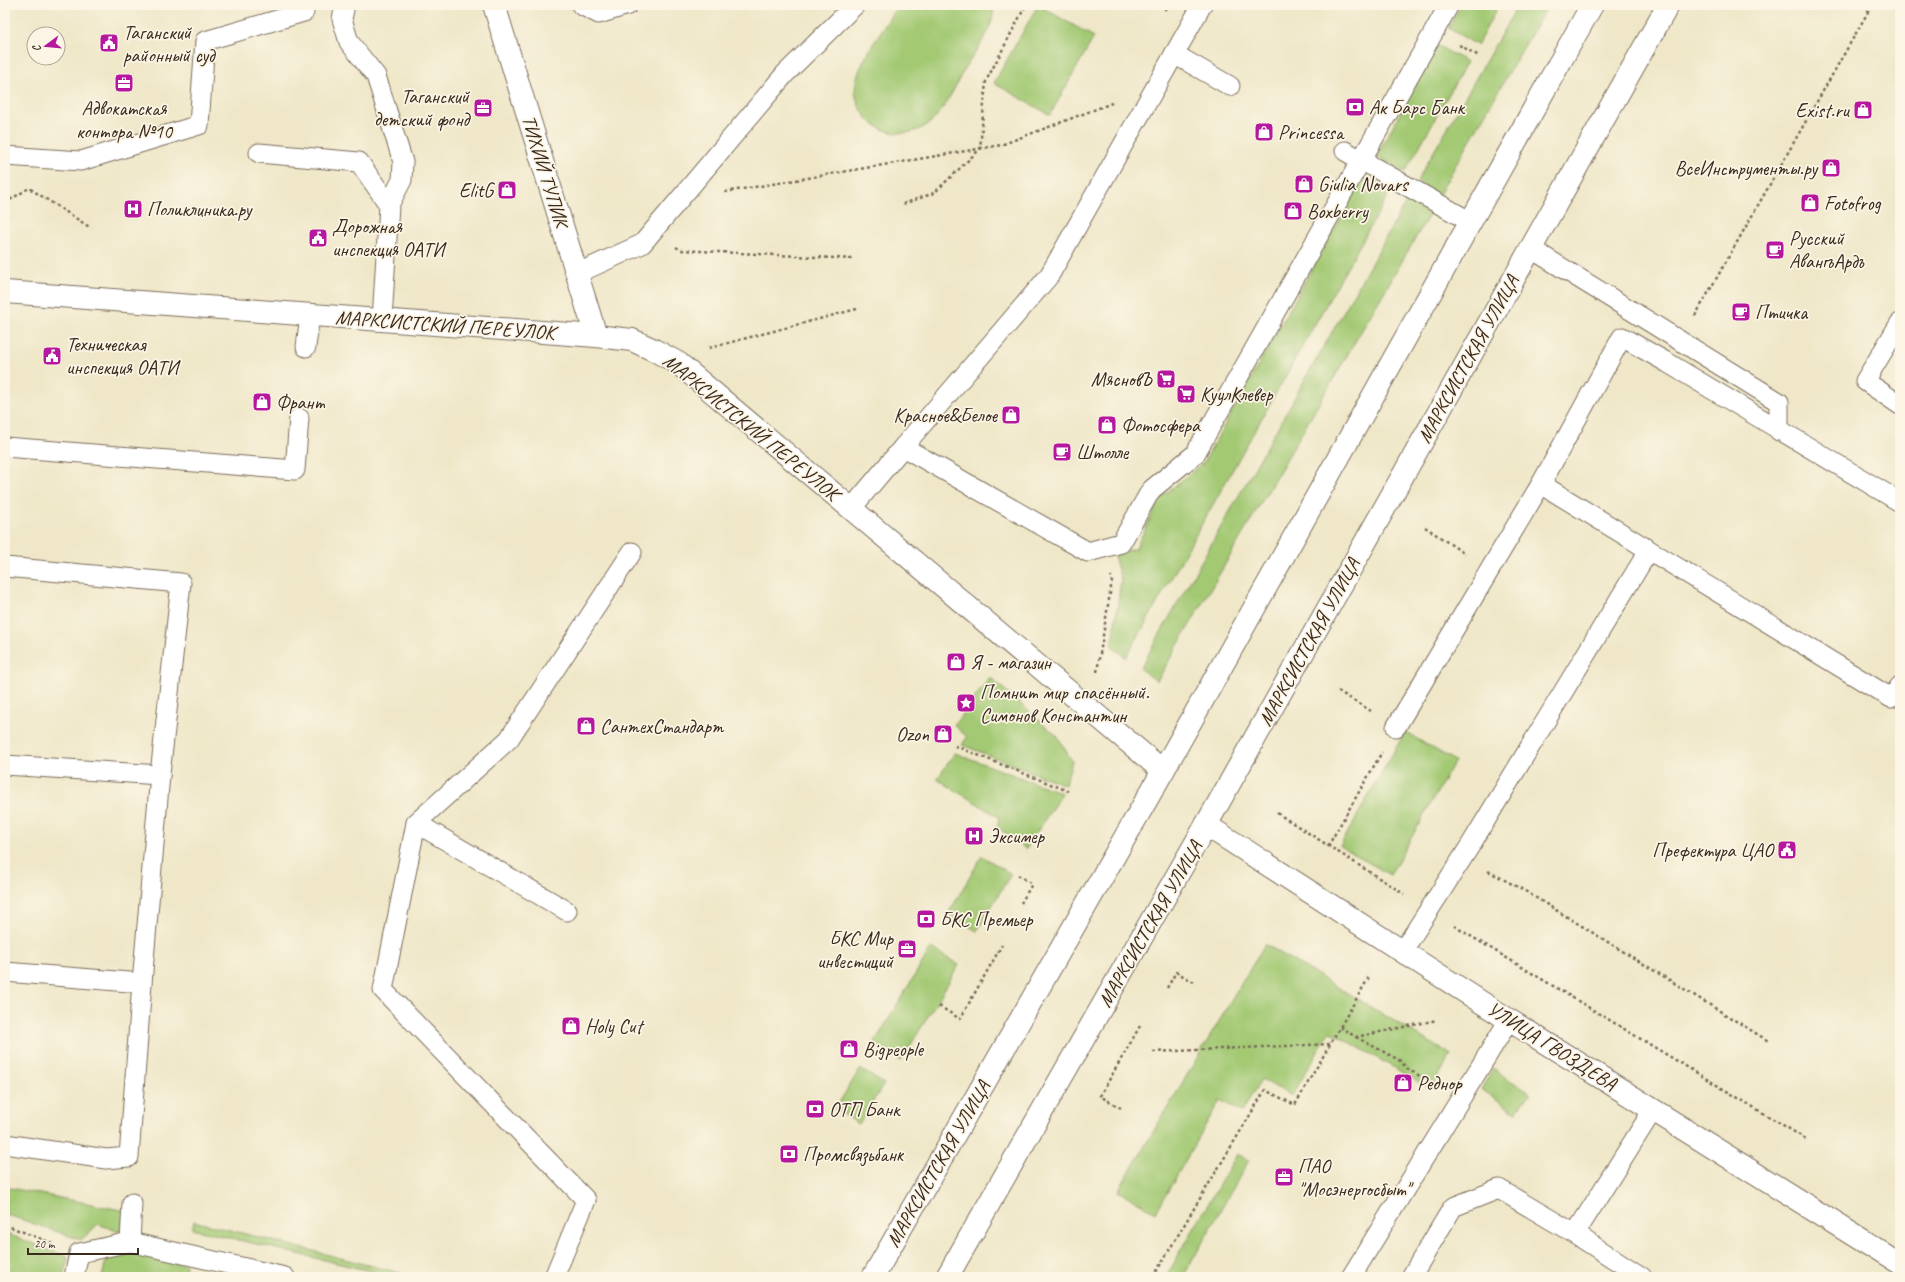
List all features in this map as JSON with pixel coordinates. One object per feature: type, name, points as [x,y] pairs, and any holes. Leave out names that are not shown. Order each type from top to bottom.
[{"type":"main road","name":"ТИХИЙ ТУПИК","points":[[494,5],[596,336]]},
{"type":"main road","name":"МАРКСИСТСКАЯ УЛИЦА","points":[[873,1277],[1163,771],[1592,5]]},
{"type":"main road","name":"МАРКСИСТСКАЯ УЛИЦА","points":[[948,1277],[1206,825],[1668,5]]},
{"type":"main road","name":"МАРКСИСТСКИЙ ПЕРЕУЛОК","points":[[5,292],[596,336],[632,340],[678,363],[1163,771]]},
{"type":"main road","name":"УЛИЦА ГВОЗДЕВА","points":[[1206,825],[1509,1020],[1900,1264]]},
{"type":"lane","points":[[5,156],[81,161],[199,125],[205,41],[304,12],[304,5]]},
{"type":"lane","points":[[345,5],[342,19],[349,42],[376,76],[403,162],[402,180],[389,205],[382,321]]},
{"type":"lane","points":[[581,5],[599,14],[628,5]]},
{"type":"lane","points":[[576,274],[642,244],[785,74],[855,5]]},
{"type":"lane","points":[[851,509],[1049,276],[1202,5]]},
{"type":"lane","points":[[903,447],[1088,552],[1122,542],[1151,490],[1195,454],[1449,5]]},
{"type":"lane","points":[[1174,54],[1230,86]]},
{"type":"lane","points":[[1345,151],[1471,222]]},
{"type":"lane","points":[[259,153],[359,162],[389,205]]},
{"type":"lane","points":[[1530,248],[1780,402],[1779,431]]},
{"type":"lane","points":[[306,347],[310,315]]},
{"type":"lane","points":[[1900,323],[1865,381],[1900,405]]},
{"type":"lane","points":[[1396,727],[1490,572],[1541,484],[1622,337],[1900,502]]},
{"type":"lane","points":[[5,447],[295,470],[300,418]]},
{"type":"lane","points":[[1541,484],[1891,698],[1900,686]]},
{"type":"lane","points":[[1402,952],[1463,857],[1649,550]]},
{"type":"lane","points":[[554,1277],[586,1200],[383,990],[416,823],[509,739],[632,552]]},
{"type":"lane","points":[[5,567],[181,583],[160,775],[129,1157],[106,1159],[5,1144]]},
{"type":"lane","points":[[5,765],[160,775]]},
{"type":"lane","points":[[416,823],[566,911]]},
{"type":"lane","points":[[5,972],[142,983]]},
{"type":"lane","points":[[1351,1277],[1509,1020]]},
{"type":"lane","points":[[1575,1234],[1653,1110]]},
{"type":"lane","points":[[1411,1277],[1453,1207],[1500,1189],[1575,1234],[1621,1271],[1642,1277]]},
{"type":"lane","points":[[130,1242],[132,1203]]},
{"type":"lane","points":[[74,1277],[79,1254],[130,1242],[285,1277]]},
{"type":"path","points":[[902,204],[934,193],[980,149],[986,81],[1026,5]]},
{"type":"path","points":[[1681,341],[1872,5]]},
{"type":"path","points":[[679,200],[1001,146],[1156,87]]},
{"type":"path","points":[[5,203],[29,188],[91,228]]},
{"type":"path","points":[[652,232],[681,250],[854,259]]},
{"type":"path","points":[[706,348],[716,347],[857,309]]},
{"type":"path","points":[[1425,527],[1490,572]]},
{"type":"path","points":[[1097,672],[1112,581],[1103,548]]},
{"type":"path","points":[[1328,846],[1396,727],[1338,690]]},
{"type":"path","points":[[955,746],[1068,791]]},
{"type":"path","points":[[1277,813],[1429,910],[1806,1139]]},
{"type":"path","points":[[1463,857],[1525,891],[1770,1042]]},
{"type":"path","points":[[1018,876],[1032,884],[1021,903]]},
{"type":"path","points":[[939,1006],[960,1019],[1002,945]]},
{"type":"path","points":[[1167,988],[1176,972],[1194,982]]},
{"type":"path","points":[[1153,1277],[1265,1090],[1295,1105],[1369,977]]},
{"type":"path","points":[[1356,1037],[1437,1020]]},
{"type":"path","points":[[1121,1108],[1100,1096],[1140,1026]]},
{"type":"path","points":[[1340,1027],[1399,1060],[1409,1070],[1461,1100]]},
{"type":"path","points":[[1153,1052],[1330,1044]]},
{"type":"path","points":[[5,1225],[79,1254]]},
{"type":"green space","points":[[898,5],[993,5],[991,25],[948,100],[933,120],[927,125],[906,133],[895,133],[884,130],[871,122],[858,104],[855,90],[858,74],[862,64]]},
{"type":"green space","points":[[1038,5],[1094,37],[1050,115],[994,83]]},
{"type":"green space","points":[[1461,5],[1499,5],[1477,45],[1448,28]]},
{"type":"green space","points":[[1518,5],[1548,5],[1438,196],[1417,181]]},
{"type":"green space","points":[[1438,46],[1467,62],[1405,172],[1376,156]]},
{"type":"green space","points":[[1364,176],[1391,190],[1126,658],[1112,646],[1121,580],[1114,556],[1136,548],[1160,498],[1204,462]]},
{"type":"green space","points":[[1409,197],[1432,210],[1157,681],[1140,669]]},
{"type":"green space","points":[[990,677],[1057,736],[1072,761],[1065,785],[962,745],[967,737],[954,725]]},
{"type":"green space","points":[[1405,732],[1455,761],[1390,875],[1340,846]]},
{"type":"green space","points":[[955,753],[1062,793],[1026,849],[997,827],[999,817],[937,779]]},
{"type":"green space","points":[[982,856],[1011,874],[977,931],[948,914]]},
{"type":"green space","points":[[1265,944],[1451,1055],[1431,1089],[1330,1031],[1292,1096],[1261,1079],[1242,1112],[1220,1100],[1156,1212],[1118,1191]]},
{"type":"green space","points":[[931,948],[959,965],[901,1061],[873,1045]]},
{"type":"green space","points":[[860,1069],[884,1084],[859,1124],[835,1109]]},
{"type":"green space","points":[[1493,1069],[1530,1093],[1516,1112],[1481,1089]]},
{"type":"green space","points":[[1237,1154],[1249,1160],[1183,1277],[1166,1277]]},
{"type":"green space","points":[[5,1187],[126,1211],[119,1232],[98,1224],[81,1240],[5,1214]]},
{"type":"green space","points":[[194,1221],[416,1277],[396,1277],[192,1229]]},
{"type":"green space","points":[[5,1233],[68,1257],[64,1277],[5,1277]]},
{"type":"green space","points":[[133,1251],[186,1265],[184,1277],[102,1277],[107,1257]]},
{"type":"place","name":"Таганский районный суд","points":[[109,43]]},
{"type":"place","name":"Адвокатская контора №10","points":[[124,83]]},
{"type":"place","name":"Ак Барс Банк","points":[[1355,107]]},
{"type":"place","name":"Таганский детский фонд","points":[[483,108]]},
{"type":"place","name":"Exist.ru","points":[[1863,110]]},
{"type":"place","name":"Princessa","points":[[1264,132]]},
{"type":"place","name":"ВсеИнструменты.ру","points":[[1831,168]]},
{"type":"place","name":"Giulia Novars","points":[[1304,184]]},
{"type":"place","name":"ElitG","points":[[507,190]]},
{"type":"place","name":"Fotofrog","points":[[1810,203]]},
{"type":"place","name":"Поликлиника.ру","points":[[133,209]]},
{"type":"place","name":"Boxberry","points":[[1293,211]]},
{"type":"place","name":"Дорожная инспекция ОАТИ","points":[[318,238]]},
{"type":"place","name":"Русский АвангъАрдъ","points":[[1775,250]]},
{"type":"place","name":"Птичка","points":[[1741,312]]},
{"type":"place","name":"Техническая инспекция ОАТИ","points":[[52,356]]},
{"type":"place","name":"МясновЪ","points":[[1166,379]]},
{"type":"place","name":"КуулКлевер","points":[[1186,394]]},
{"type":"place","name":"Франт","points":[[262,402]]},
{"type":"place","name":"Красное&Белое","points":[[1011,415]]},
{"type":"place","name":"Фотосфера","points":[[1107,425]]},
{"type":"place","name":"Штолле","points":[[1062,452]]},
{"type":"place","name":"Я - магазин","points":[[956,662]]},
{"type":"place","name":"Помнит мир спасённый. Симонов Константин","points":[[966,703]]},
{"type":"place","name":"СантехСтандарт","points":[[586,726]]},
{"type":"place","name":"Ozon","points":[[943,734]]},
{"type":"place","name":"Эксимер","points":[[974,836]]},
{"type":"place","name":"Префектура ЦАО","points":[[1787,850]]},
{"type":"place","name":"БКС Премьер","points":[[926,919]]},
{"type":"place","name":"БКС Мир инвестиций","points":[[907,949]]},
{"type":"place","name":"Holy Cut","points":[[571,1026]]},
{"type":"place","name":"Bigpeople","points":[[849,1049]]},
{"type":"place","name":"Реднор","points":[[1403,1083]]},
{"type":"place","name":"ОТП Банк","points":[[815,1109]]},
{"type":"place","name":"Промсвязьбанк","points":[[789,1154]]},
{"type":"place","name":"ПАО \"Мосэнергосбыт\"","points":[[1284,1177]]}]
